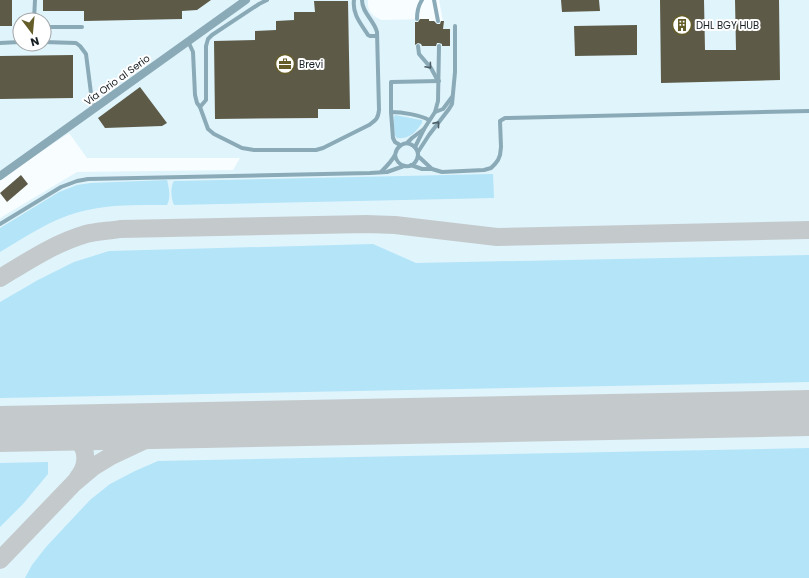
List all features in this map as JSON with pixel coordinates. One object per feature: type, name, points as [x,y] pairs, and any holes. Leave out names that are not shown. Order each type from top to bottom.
[{"type":"street","name":"Via Orio al Serio","points":[[0,176],[246,0]]},
{"type":"lane","points":[[34,0],[34,12]]},
{"type":"lane","points":[[200,107],[206,100],[206,46],[208,38],[267,0]]},
{"type":"lane","points":[[354,0],[353,4],[356,17],[368,35],[377,36]]},
{"type":"lane","points":[[188,41],[193,52],[194,95],[208,129],[214,134],[242,148],[254,150],[316,150],[369,126],[378,118],[377,36],[375,26],[363,8],[362,0]]},
{"type":"lane","points":[[417,19],[417,12],[422,0]]},
{"type":"lane","points":[[434,0],[438,21]]},
{"type":"lane","points":[[411,165],[415,163],[418,154],[429,134],[450,109],[452,104],[455,72],[455,26]]},
{"type":"lane","points":[[52,27],[82,27]]},
{"type":"lane","points":[[0,42],[12,42]]},
{"type":"lane","points":[[52,42],[76,43],[86,54],[92,101],[95,108]]},
{"type":"lane","points":[[418,46],[419,54],[434,71],[439,81]]},
{"type":"lane","points":[[415,147],[429,120],[435,112],[438,101],[440,46]]},
{"type":"lane","points":[[400,145],[395,142],[393,138],[391,82],[439,81]]},
{"type":"lane","points":[[435,112],[443,108],[454,95]]},
{"type":"lane","points":[[0,224],[61,187],[77,181],[88,179],[370,173],[387,172],[411,165],[422,169],[432,169],[442,172],[484,170],[491,168],[498,160],[501,147],[500,122],[505,118],[809,111]]},
{"type":"lane","points":[[391,112],[398,112],[429,120]]},
{"type":"lane","points":[[382,172],[395,155],[397,148],[400,145],[407,143],[424,129]]},
{"type":"lane","points":[[407,143],[415,147],[418,154],[432,169]]},
{"type":"lane","points":[[395,155],[398,162],[404,166]]},
{"type":"shaded area","points":[[0,0],[368,0],[370,12],[381,20],[429,19],[429,21],[443,21],[439,0],[809,0],[809,578],[0,578],[0,218],[77,172],[233,170],[240,158],[87,158],[69,133],[0,179]]},
{"type":"shaded area","points":[[395,115],[422,120],[422,123],[411,135],[397,138],[394,130]]},
{"type":"shaded area","points":[[493,174],[494,198],[174,205],[171,193],[174,181]]},
{"type":"shaded area","points":[[167,180],[169,196],[167,205],[112,206],[79,212],[48,224],[0,252],[0,228],[59,192],[77,185],[91,183]]},
{"type":"shaded area","points":[[373,244],[416,263],[809,255],[809,382],[0,398],[0,302],[38,280],[74,262],[109,251]]},
{"type":"shaded area","points":[[809,448],[809,578],[25,578],[32,565],[46,547],[90,500],[110,484],[158,461]]},
{"type":"shaded area","points":[[48,462],[48,474],[23,504],[0,527],[0,463]]},
{"type":"building","points":[[0,0],[12,0],[12,26],[0,26]]},
{"type":"building","points":[[43,0],[211,0],[197,10],[182,11],[182,19],[84,21],[84,11],[43,11]]},
{"type":"building","points":[[561,0],[599,0],[600,11],[562,12]]},
{"type":"building","name":"DHL BGY HUB","points":[[660,0],[704,0],[705,50],[736,50],[735,0],[779,0],[780,80],[661,83]]},
{"type":"building","points":[[314,1],[348,1],[350,109],[318,109],[318,118],[215,119],[214,41],[255,40],[255,31],[276,30],[276,21],[294,20],[294,12],[315,12]]},
{"type":"building","points":[[420,19],[429,19],[429,21],[434,21],[437,24],[444,21],[443,29],[450,29],[450,46],[442,46],[442,44],[439,43],[437,43],[436,46],[422,46],[418,43],[415,45],[415,22],[418,22]]},
{"type":"building","points":[[637,25],[637,55],[575,56],[574,26]]},
{"type":"building","points":[[73,55],[73,98],[0,99],[0,56]]},
{"type":"building","points":[[140,87],[167,123],[162,126],[105,128],[98,118]]},
{"type":"building","points":[[21,175],[28,184],[7,202],[0,193]]},
{"type":"taxiway","points":[[0,278],[63,242],[90,233],[120,229],[366,224],[395,225],[497,237],[809,230]]},
{"type":"taxiway","points":[[0,560],[74,483],[93,467],[111,456],[145,440],[215,425]]},
{"type":"taxiway","points":[[58,428],[75,437],[80,442],[85,452],[85,463],[81,474],[77,479]]},
{"type":"runway","points":[[0,429],[809,413]]},
{"type":"place","name":"DHL BGY HUB","points":[[682,25]]},
{"type":"place","name":"Brevi","points":[[285,64]]}]
